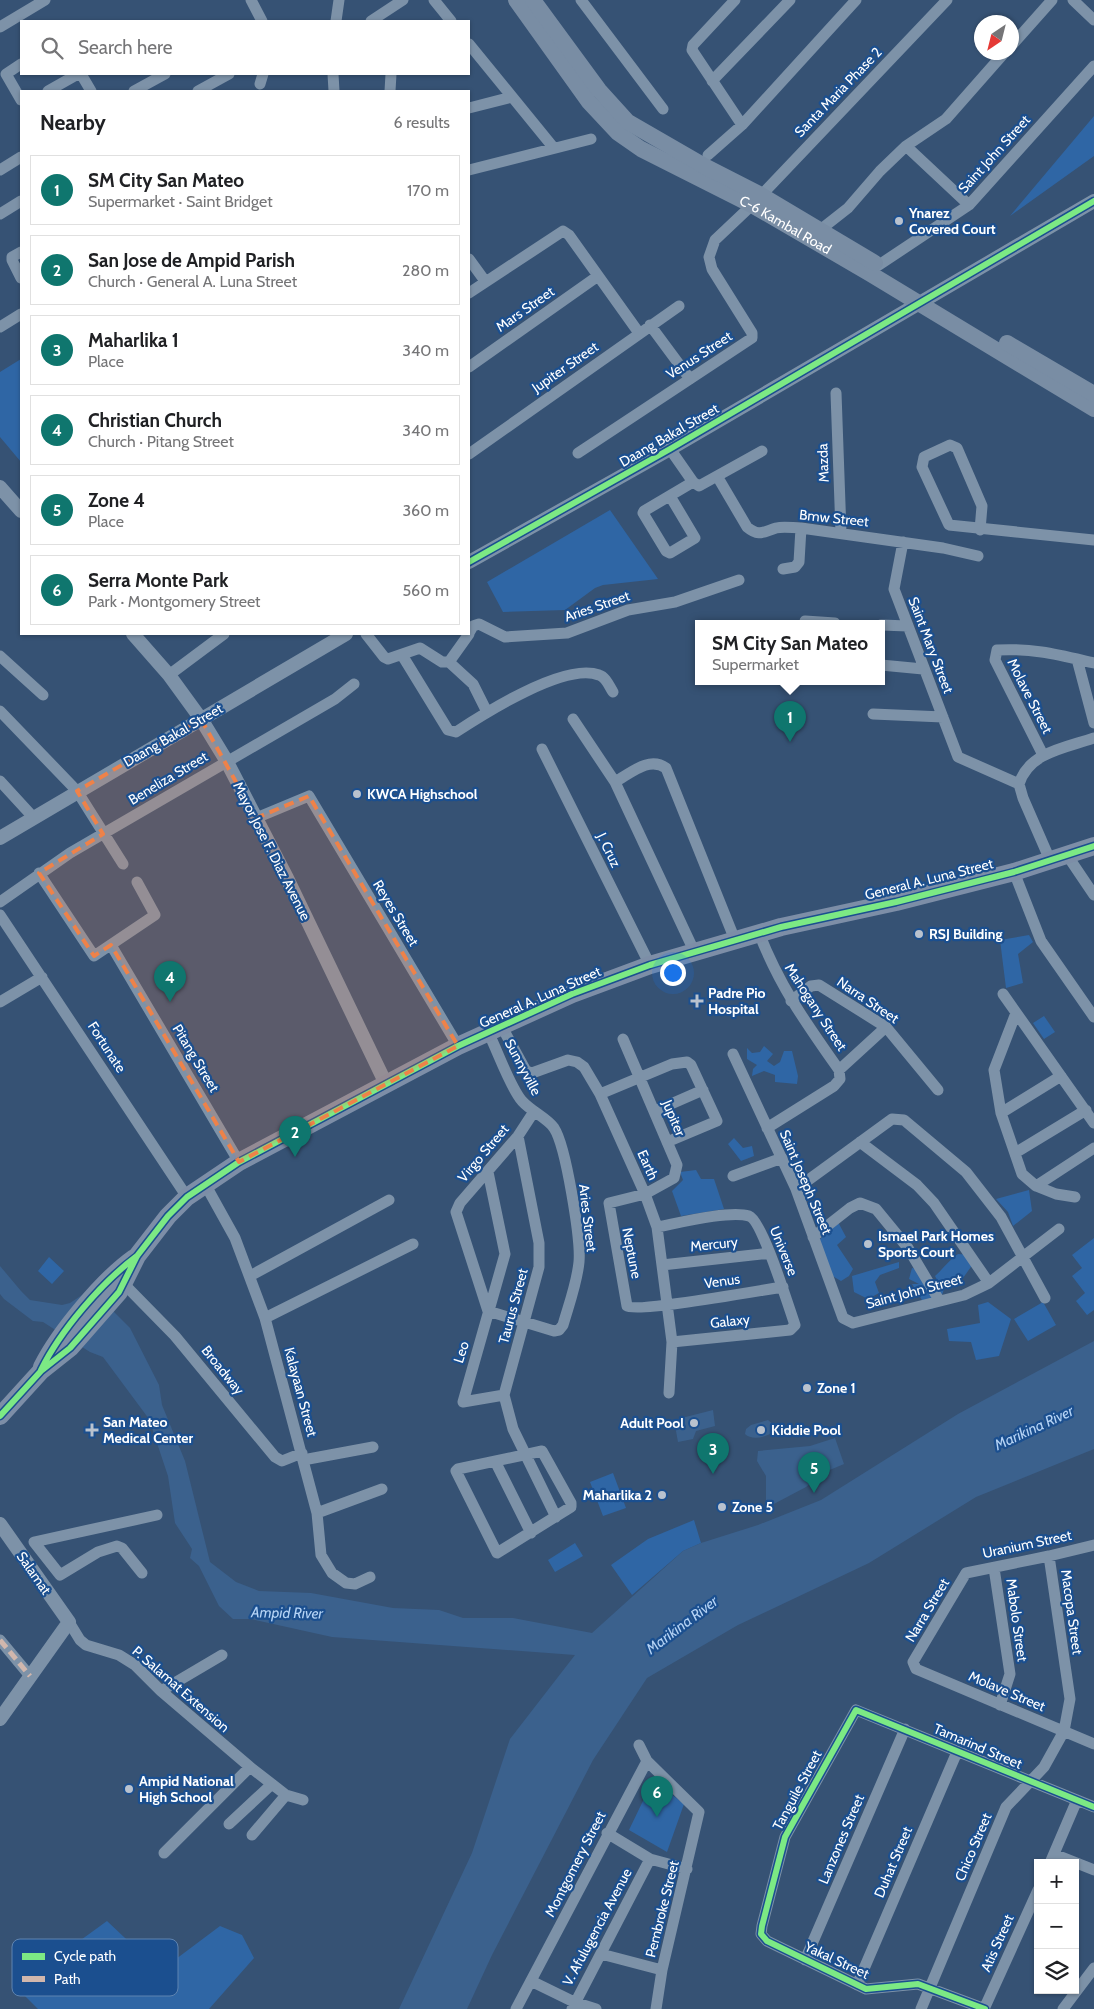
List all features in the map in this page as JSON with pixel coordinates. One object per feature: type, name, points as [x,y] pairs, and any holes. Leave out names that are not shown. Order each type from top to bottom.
[{"type":"main road","name":"C-6 Kambal Road","points":[[516,0],[589,102],[618,133],[666,162],[756,200],[820,230],[879,266],[924,301],[1094,394]]},
{"type":"main road","name":"C-6 Kambal Road","points":[[533,0],[599,90],[628,122],[924,301],[1094,409]]},
{"type":"main road","name":"General A. Luna Street","points":[[0,1416],[117,1286],[120,1268],[136,1256],[168,1216],[187,1197],[239,1162],[458,1046],[603,981],[650,965],[759,933],[1014,872],[1094,846]]},
{"type":"street","points":[[0,27],[45,0]]},
{"type":"street","points":[[251,0],[260,20]]},
{"type":"street","points":[[336,20],[339,0]]},
{"type":"street","points":[[434,0],[450,20]]},
{"type":"street","points":[[581,0],[663,109]]},
{"type":"street","points":[[735,0],[693,45],[692,50],[742,125]]},
{"type":"street","points":[[712,81],[790,0]]},
{"type":"street","points":[[708,155],[742,125],[856,0]]},
{"type":"street","name":"Santa Maria Phase 2","points":[[756,200],[947,0]]},
{"type":"street","points":[[1019,37],[1052,0]]},
{"type":"street","points":[[1073,0],[1094,20]]},
{"type":"street","points":[[373,20],[399,3]]},
{"type":"street","points":[[393,20],[399,3]]},
{"type":"street","points":[[471,50],[553,147]]},
{"type":"street","points":[[820,230],[848,208],[880,170],[906,146],[946,118],[998,60]]},
{"type":"street","points":[[20,65],[6,74],[20,98]]},
{"type":"street","name":"Saint John Street","points":[[879,266],[968,205],[1094,66]]},
{"type":"street","points":[[50,90],[77,75]]},
{"type":"street","points":[[80,75],[90,90]]},
{"type":"street","points":[[136,90],[163,75]]},
{"type":"street","points":[[200,90],[227,75]]},
{"type":"street","points":[[333,75],[334,90]]},
{"type":"street","points":[[390,90],[391,75]]},
{"type":"street","points":[[470,108],[512,97]]},
{"type":"street","points":[[470,170],[590,139]]},
{"type":"street","points":[[906,146],[968,205]]},
{"type":"street","points":[[0,170],[20,158]]},
{"type":"street","name":"Venus Street","points":[[578,453],[752,338],[752,333],[712,269],[709,257],[713,245],[756,200]]},
{"type":"street","name":"Daang Bakal Street","points":[[470,561],[670,449],[1094,201]]},
{"type":"street","points":[[0,214],[20,202]]},
{"type":"street","points":[[470,292],[563,231],[569,235],[639,333]]},
{"type":"street","points":[[20,253],[12,257],[12,260],[20,276]]},
{"type":"street","points":[[470,260],[485,281]]},
{"type":"street","name":"Mars Street","points":[[470,366],[598,276]]},
{"type":"street","name":"Jupiter Street","points":[[470,453],[679,306]]},
{"type":"street","points":[[0,327],[20,315]]},
{"type":"street","points":[[650,325],[690,379]]},
{"type":"street","name":"Mazda","points":[[836,393],[841,532]]},
{"type":"street","points":[[980,530],[982,506],[957,448],[954,445],[924,457],[922,462],[949,525],[980,530],[1094,540]]},
{"type":"street","points":[[670,449],[693,482],[699,486],[762,451]]},
{"type":"street","name":"Bmw Street","points":[[717,476],[747,527],[754,532],[762,534],[778,528],[841,532],[978,556]]},
{"type":"street","points":[[670,496],[695,538],[670,553],[666,551],[643,513],[670,496],[693,482]]},
{"type":"street","points":[[0,487],[20,510]]},
{"type":"street","points":[[783,569],[795,567],[799,562],[800,528]]},
{"type":"street","name":"Saint Mary Street","points":[[903,542],[894,590],[958,757],[1019,784]]},
{"type":"street","name":"Aries Street","points":[[470,632],[473,626],[479,624],[505,637],[567,633],[628,610],[676,602],[738,580]]},
{"type":"street","points":[[885,625],[908,626]]},
{"type":"street","name":"Mayor Jose F. Diaz Avenue","points":[[134,635],[169,675],[201,719],[226,760],[386,1084]]},
{"type":"street","points":[[169,675],[223,635]]},
{"type":"street","name":"Daang Bakal Street","points":[[0,838],[76,791],[344,635]]},
{"type":"street","points":[[367,635],[384,657],[388,659],[420,648],[442,662],[449,662],[473,684],[487,712]]},
{"type":"street","name":"Aries Street","points":[[449,662],[468,635]]},
{"type":"street","name":"Molave Street","points":[[1043,755],[995,660],[997,650],[1026,648],[1067,655],[1077,659]]},
{"type":"street","points":[[402,655],[448,730],[456,732],[487,712],[552,680],[573,674],[599,675],[605,679],[613,692]]},
{"type":"street","points":[[0,656],[42,695]]},
{"type":"street","points":[[1094,663],[1077,659],[1094,723]]},
{"type":"street","points":[[885,665],[923,668]]},
{"type":"street","name":"Beneliza Street","points":[[0,902],[39,873],[226,760],[334,698],[354,684]]},
{"type":"street","points":[[0,711],[76,791],[124,864]]},
{"type":"street","points":[[873,714],[943,717]]},
{"type":"street","points":[[573,720],[615,782],[696,952]]},
{"type":"street","points":[[1050,860],[1023,798],[1019,784],[1023,772],[1028,765],[1043,755],[1094,738]]},
{"type":"street","name":"J. Cruz","points":[[542,749],[650,965]]},
{"type":"street","points":[[615,782],[650,762],[658,762],[666,768],[696,837],[735,940]]},
{"type":"street","points":[[0,781],[33,817]]},
{"type":"street","name":"Reyes Street","points":[[256,818],[309,796],[458,1046]]},
{"type":"street","points":[[1067,855],[1094,895]]},
{"type":"street","points":[[1014,872],[1041,941],[1094,1017]]},
{"type":"street","points":[[39,873],[94,956],[155,915],[137,882]]},
{"type":"street","name":"Fortunate","points":[[0,915],[187,1197]]},
{"type":"street","name":"Mahogany Street","points":[[759,933],[773,970],[791,1001],[839,1070]]},
{"type":"street","name":"Pitang Street","points":[[111,945],[239,1162]]},
{"type":"street","points":[[0,1002],[42,976]]},
{"type":"street","name":"Narra Street","points":[[791,1001],[811,986],[819,985],[886,1026],[938,1090]]},
{"type":"street","points":[[1003,994],[1094,1123]]},
{"type":"street","points":[[1016,1013],[994,1070],[1001,1113],[1022,1174],[1036,1186],[1056,1194],[1076,1197]]},
{"type":"street","points":[[767,1128],[834,1086],[840,1079],[839,1070],[886,1026]]},
{"type":"street","name":"Earth","points":[[495,1030],[526,1071],[532,1073],[568,1060],[577,1062],[584,1067],[600,1094],[645,1194],[657,1227],[672,1342],[669,1393]]},
{"type":"street","name":"Sunnyville","points":[[495,1030],[521,1100],[533,1113]]},
{"type":"street","name":"Jupiter","points":[[623,1039],[656,1112],[677,1165],[677,1172],[674,1178],[645,1194]]},
{"type":"street","name":"Saint Joseph Street","points":[[733,1054],[796,1189],[843,1318],[847,1322]]},
{"type":"street","points":[[600,1094],[672,1064],[687,1062],[691,1065],[716,1121],[667,1142]]},
{"type":"street","points":[[1001,1113],[1061,1076]]},
{"type":"street","points":[[656,1112],[703,1090]]},
{"type":"street","points":[[1015,1153],[1086,1110]]},
{"type":"street","name":"Aries Street","points":[[524,1321],[554,1331],[559,1330],[563,1324],[575,1284],[579,1262],[572,1200],[556,1132],[548,1122],[533,1113]]},
{"type":"street","name":"Virgo Street","points":[[488,1311],[456,1212],[460,1203],[518,1136],[533,1113]]},
{"type":"street","points":[[796,1189],[892,1119],[904,1120],[966,1172],[1001,1217],[1045,1298]]},
{"type":"street","name":"Taurus Street","points":[[504,1395],[539,1267],[539,1243],[518,1136]]},
{"type":"street","points":[[860,1142],[917,1185],[934,1203],[989,1283]]},
{"type":"street","points":[[1036,1186],[1094,1148]]},
{"type":"street","points":[[733,1176],[782,1158]]},
{"type":"street","name":"Leo","points":[[488,1172],[505,1254],[463,1402],[504,1395]]},
{"type":"street","name":"Kalayaan Street","points":[[204,1184],[235,1238],[265,1318],[317,1513],[321,1555],[332,1573],[346,1583],[355,1584],[370,1577]]},
{"type":"street","name":"Neptune","points":[[645,1194],[609,1204],[617,1255],[627,1306],[632,1309],[666,1304]]},
{"type":"street","points":[[250,1276],[389,1200]]},
{"type":"street","points":[[813,1237],[850,1208],[860,1203],[876,1209],[908,1248],[939,1300]]},
{"type":"street","name":"Universe","points":[[657,1227],[734,1215],[750,1216],[756,1221],[783,1287],[795,1324],[790,1330]]},
{"type":"street","name":"Saint John Street","points":[[847,1322],[853,1323],[964,1294],[989,1283],[1021,1256],[1059,1229]]},
{"type":"street","points":[[265,1318],[413,1244]]},
{"type":"street","name":"Mercury","points":[[662,1264],[770,1253]]},
{"type":"street","name":"Broadway","points":[[117,1286],[175,1336],[275,1457],[282,1461],[302,1457]]},
{"type":"street","name":"Venus","points":[[666,1304],[783,1287]]},
{"type":"street","points":[[488,1311],[524,1321]]},
{"type":"street","name":"Galaxy","points":[[672,1342],[790,1330]]},
{"type":"street","points":[[504,1395],[513,1429],[556,1517]]},
{"type":"street","points":[[302,1457],[373,1446]]},
{"type":"street","points":[[539,1450],[544,1452],[572,1503],[571,1507],[499,1553],[496,1552],[456,1474],[458,1469],[524,1454],[539,1450]]},
{"type":"street","points":[[495,1461],[531,1533]]},
{"type":"street","points":[[317,1513],[382,1489]]},
{"type":"street","points":[[19,1551],[34,1542],[158,1515]]},
{"type":"street","name":"Salamat","points":[[0,1524],[69,1622]]},
{"type":"street","points":[[34,1542],[60,1575],[98,1552],[117,1546],[122,1548],[142,1573]]},
{"type":"street","name":"Uranium Street","points":[[966,1572],[994,1568],[1094,1545]]},
{"type":"street","name":"Macopa Street","points":[[1049,1556],[1070,1699],[1064,1731]]},
{"type":"street","name":"Mabolo Street","points":[[994,1568],[1010,1674],[1000,1705]]},
{"type":"street","name":"Narra Street","points":[[913,1662],[966,1572]]},
{"type":"street","points":[[0,1718],[69,1622]]},
{"type":"street","name":"P. Salamat Extension","points":[[69,1622],[80,1640],[86,1645],[119,1655],[135,1665],[161,1691],[250,1767],[286,1794],[303,1800]]},
{"type":"street","points":[[0,1640],[30,1676]]},
{"type":"street","points":[[161,1691],[222,1655]]},
{"type":"street","name":"Molave Street","points":[[913,1662],[916,1669],[1094,1744]]},
{"type":"street","name":"Tamarind Street","points":[[853,1712],[861,1710],[957,1752],[1094,1807]]},
{"type":"street","name":"Tanguile Street","points":[[767,1941],[761,1934],[762,1926],[785,1837],[853,1712]]},
{"type":"street","name":"Lanzones Street","points":[[806,1960],[905,1729]]},
{"type":"street","name":"Chico Street","points":[[921,2009],[1006,1807],[1045,1767],[1064,1731]]},
{"type":"street","points":[[639,1745],[647,1761]]},
{"type":"street","name":"Duhat Street","points":[[857,1985],[957,1752]]},
{"type":"street","name":"Pembroke Street","points":[[647,1761],[696,1808],[698,1816],[687,1870],[662,1970],[656,2009]]},
{"type":"street","name":"Montgomery Street","points":[[516,2009],[647,1761]]},
{"type":"street","points":[[164,1853],[250,1767]]},
{"type":"street","points":[[229,1824],[272,1784]]},
{"type":"street","points":[[252,1835],[286,1794]]},
{"type":"street","points":[[1077,1800],[1052,1858],[1094,1870]]},
{"type":"street","points":[[607,1834],[650,1859],[687,1870]]},
{"type":"street","name":"V. Afulugencia Avenue","points":[[573,2006],[650,1859]]},
{"type":"street","name":"Atis Street","points":[[984,2009],[1034,1899]]},
{"type":"street","name":"Yakal Street","points":[[767,1941],[866,1989],[910,1983],[930,1987],[971,2007],[984,2009]]},
{"type":"street","points":[[601,1954],[662,1970]]},
{"type":"street","points":[[1063,2009],[1094,1968]]},
{"type":"street","points":[[531,1981],[573,2006],[596,2009]]},
{"type":"highlighted area","points":[[201,719],[256,818],[309,796],[458,1046],[239,1162],[111,945],[94,956],[39,873],[103,834],[77,791]]},
{"type":"shaded area","points":[[1094,116],[1094,156],[1010,216]]},
{"type":"shaded area","points":[[20,360],[20,461],[0,437],[0,372]]},
{"type":"shaded area","points":[[610,510],[658,579],[603,585],[595,588],[565,610],[503,612],[487,582]]},
{"type":"shaded area","points":[[1029,935],[1033,942],[1018,954],[1023,983],[1006,988],[1000,940]]},
{"type":"shaded area","points":[[1044,1016],[1055,1032],[1044,1039],[1033,1023]]},
{"type":"shaded area","points":[[764,1046],[773,1054],[767,1061],[774,1066],[780,1062],[784,1051],[792,1051],[798,1076],[797,1084],[775,1082],[775,1075],[764,1071],[752,1076],[753,1069],[757,1065],[747,1059],[747,1048],[752,1053],[760,1052]]},
{"type":"shaded area","points":[[734,1138],[743,1148],[752,1146],[754,1156],[741,1161],[728,1144]]},
{"type":"shaded area","points":[[696,1170],[701,1179],[714,1179],[724,1209],[681,1216],[672,1191],[683,1180],[680,1172]]},
{"type":"shaded area","points":[[1029,1190],[1032,1211],[1013,1226],[1008,1212],[996,1199]]},
{"type":"shaded area","points":[[838,1222],[846,1237],[837,1245],[853,1269],[849,1276],[841,1281],[829,1274],[817,1242]]},
{"type":"shaded area","points":[[1094,1238],[1094,1310],[1087,1315],[1076,1301],[1085,1293],[1072,1276],[1082,1268],[1072,1255]]},
{"type":"shaded area","points":[[958,1254],[970,1255],[973,1264],[963,1278],[945,1286],[939,1304],[932,1309],[925,1305],[912,1284],[919,1284],[909,1279],[912,1268],[923,1270],[933,1284],[938,1282],[935,1276]]},
{"type":"shaded area","points":[[49,1257],[64,1271],[52,1284],[38,1271]]},
{"type":"shaded area","points":[[899,1262],[899,1268],[880,1275],[875,1282],[879,1293],[868,1299],[854,1292],[852,1276]]},
{"type":"shaded area","points":[[988,1302],[1011,1319],[999,1356],[976,1360],[971,1342],[949,1341],[947,1329],[980,1323],[978,1305]]},
{"type":"shaded area","points":[[1043,1302],[1056,1325],[1028,1341],[1014,1319]]},
{"type":"shaded area","points":[[613,1473],[626,1508],[603,1516],[590,1482]]},
{"type":"shaded area","points":[[694,1520],[701,1543],[683,1551],[632,1595],[611,1565],[648,1539]]},
{"type":"shaded area","points":[[575,1543],[583,1556],[555,1572],[548,1560]]},
{"type":"shaded area","points":[[653,1780],[684,1804],[667,1852],[629,1830]]},
{"type":"shaded area","points":[[107,1921],[126,1939],[82,1939]]},
{"type":"shaded area","points":[[220,1926],[242,1935],[254,1958],[209,2009],[38,2009],[25,1996],[178,1996],[178,1958]]},
{"type":"water","points":[[0,1266],[30,1300],[62,1305],[70,1303],[91,1289],[130,1328],[159,1385],[162,1405],[185,1461],[210,1562],[236,1582],[259,1591],[311,1593],[393,1608],[439,1610],[463,1618],[513,1618],[592,1633],[683,1551],[701,1543],[758,1525],[821,1500],[958,1414],[1094,1341],[1094,1449],[976,1497],[869,1563],[738,1625],[647,1678],[593,1760],[492,1955],[467,2009],[399,2009],[472,1853],[510,1739],[575,1655],[332,1637],[251,1619],[233,1619],[219,1606],[199,1566],[190,1558],[192,1549],[175,1523],[168,1476],[149,1419],[103,1357],[90,1352],[43,1322],[33,1321],[4,1299],[0,1294]]},
{"type":"water","name":"Adult Pool","points":[[713,1410],[715,1426],[696,1431],[693,1439],[678,1442],[674,1420]]},
{"type":"water","name":"Kiddie Pool","points":[[768,1420],[775,1426],[775,1430],[772,1432],[756,1438],[745,1434],[746,1429],[751,1425]]},
{"type":"water","points":[[835,1438],[844,1464],[825,1472],[806,1487],[770,1506],[766,1505],[766,1476],[757,1461],[758,1451],[810,1446]]},
{"type":"marked path","points":[[0,1640],[30,1676]]},
{"type":"cycle path","points":[[470,561],[670,449],[1094,201]]},
{"type":"cycle path","points":[[0,1416],[41,1371],[70,1348],[119,1292],[137,1256],[168,1216],[187,1197],[239,1162],[458,1046],[572,994],[650,965],[781,927],[896,902],[1014,872],[1094,846]]},
{"type":"cycle path","points":[[41,1370],[59,1339],[83,1308],[110,1279],[137,1256]]},
{"type":"cycle path","points":[[985,2009],[918,1984],[866,1989],[767,1941],[761,1934],[762,1926],[785,1837],[856,1710],[1094,1807]]},
{"type":"place","name":"Ynarez Covered Court","points":[[899,221]]},
{"type":"place","name":"SM City San Mateo","points":[[790,742]]},
{"type":"place","name":"KWCA Highschool","points":[[357,794]]},
{"type":"place","name":"RSJ Building","points":[[919,934]]},
{"type":"place","name":"Padre Pio Hospital","points":[[697,1001]]},
{"type":"place","name":"Christian Church","points":[[170,1002]]},
{"type":"place","name":"San Jose de Ampid Parish","points":[[295,1157]]},
{"type":"place","name":"Ismael Park Homes Sports Court","points":[[868,1244]]},
{"type":"place","name":"Zone 1","points":[[807,1388]]},
{"type":"place","name":"Adult Pool","points":[[694,1423]]},
{"type":"place","name":"San Mateo Medical Center","points":[[92,1430]]},
{"type":"place","name":"Kiddie Pool","points":[[761,1430]]},
{"type":"place","name":"Maharlika 1","points":[[713,1474]]},
{"type":"place","name":"Zone 4","points":[[814,1493]]},
{"type":"place","name":"Maharlika 2","points":[[662,1495]]},
{"type":"place","name":"Zone 5","points":[[722,1507]]},
{"type":"place","name":"Ampid National High School","points":[[129,1789]]},
{"type":"place","name":"Serra Monte Park","points":[[657,1817]]},
{"type":"water label","name":"Marikina River","points":[[1034,1428]]},
{"type":"water label","name":"Ampid River","points":[[287,1613]]},
{"type":"water label","name":"Marikina River","points":[[682,1625]]}]
